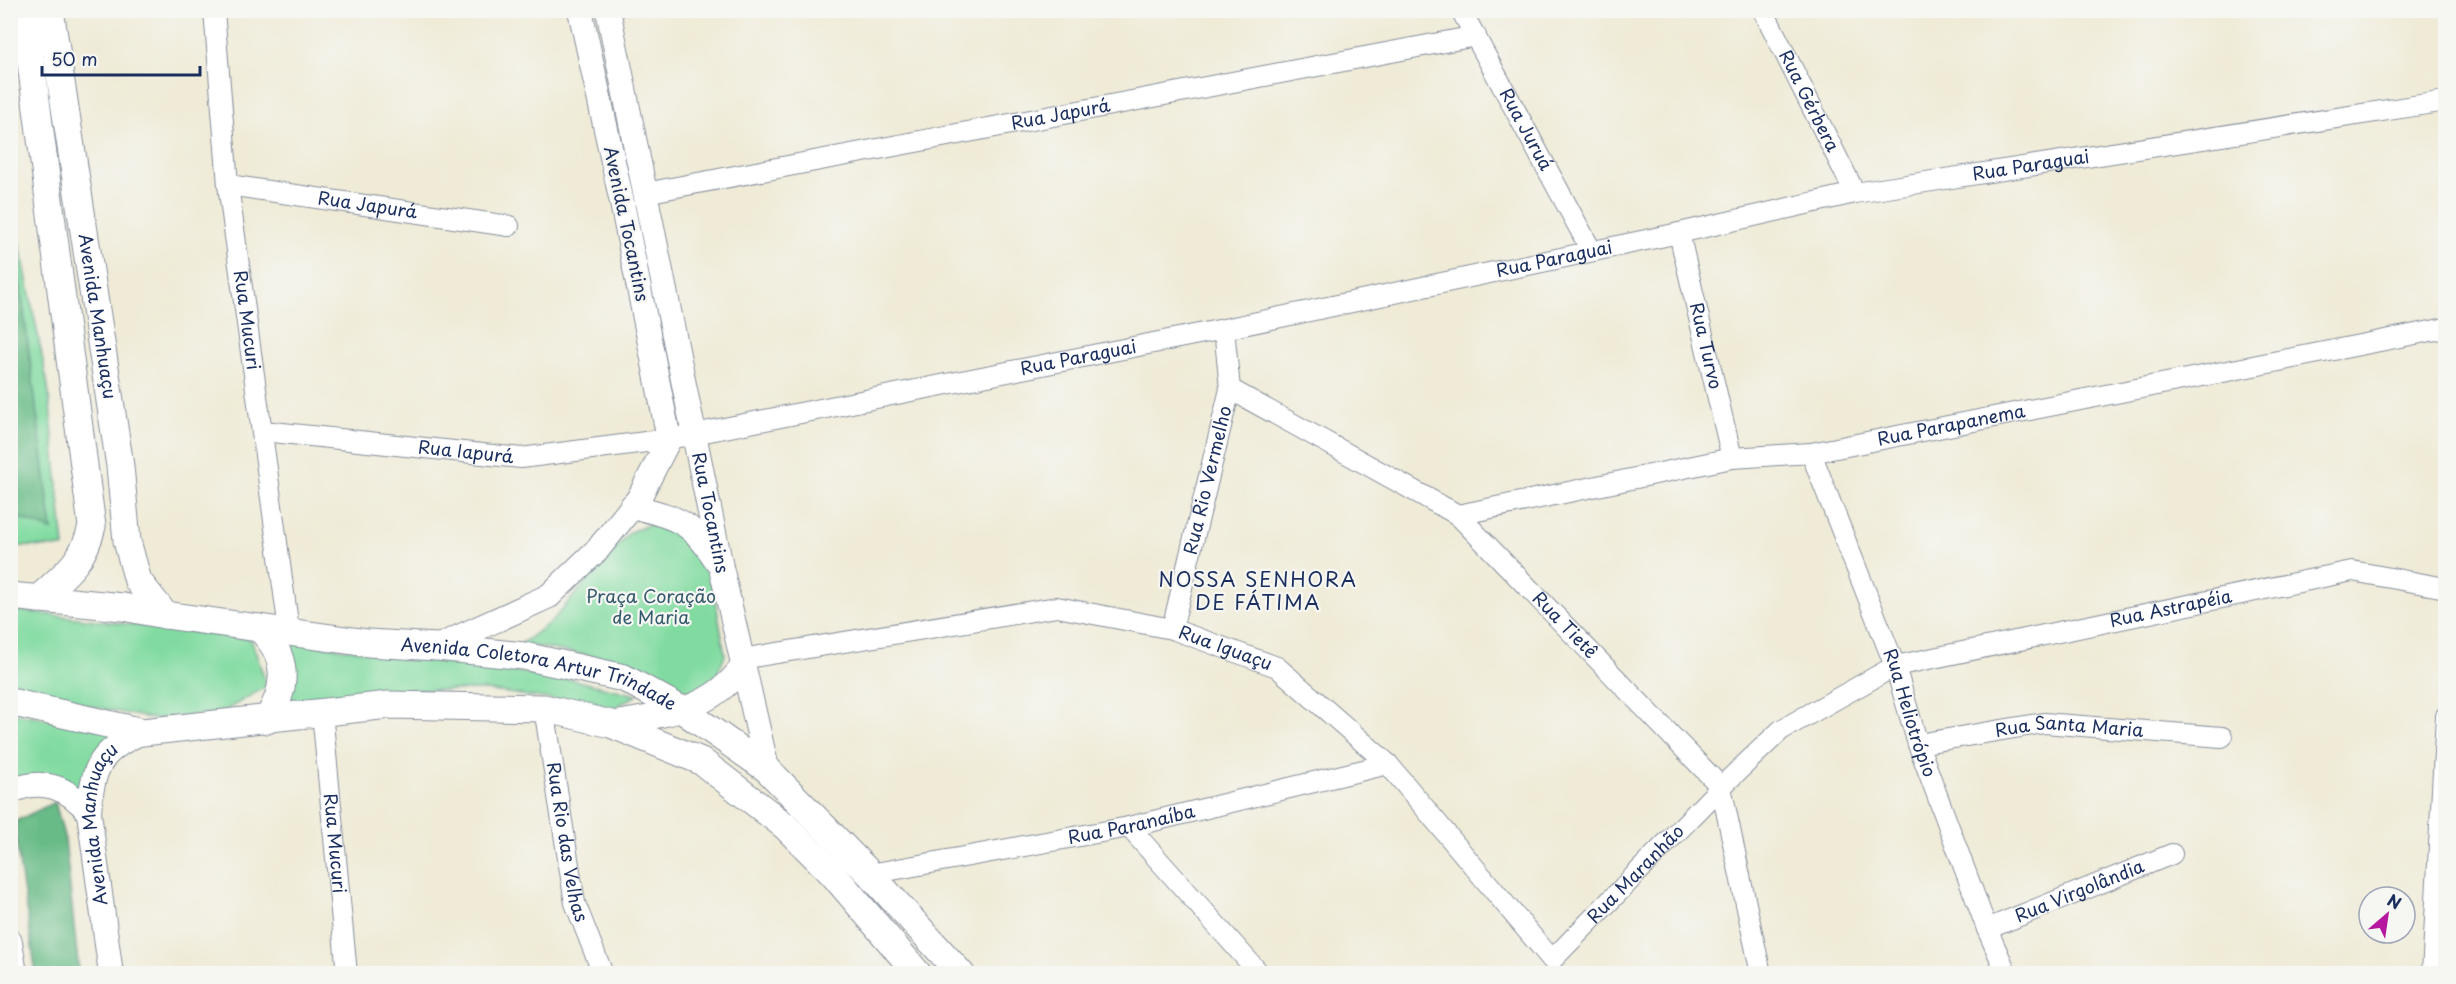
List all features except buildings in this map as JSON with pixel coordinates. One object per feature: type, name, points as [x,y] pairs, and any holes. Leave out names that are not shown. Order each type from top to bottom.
[{"type":"main road","name":"Avenida Manhuaçu","points":[[24,10],[92,526],[88,545],[77,564],[38,599]]},
{"type":"main road","name":"Avenida Manhuaçu","points":[[50,10],[120,466],[127,541],[138,582],[165,615]]},
{"type":"main road","name":"Avenida Coletora Artur Trindade","points":[[10,596],[123,607],[165,615],[289,630],[368,643],[437,646],[524,656],[624,678],[684,711],[767,769],[870,874],[961,974]]},
{"type":"main road","points":[[259,628],[279,653],[282,676],[276,705],[267,720]]},
{"type":"main road","name":"Avenida Coletora Artur Trindade","points":[[10,702],[143,732],[389,705],[544,708],[611,724],[701,761],[785,826],[833,874],[918,974]]},
{"type":"street","name":"Rua Mucuri","points":[[214,10],[228,185],[289,630]]},
{"type":"street","name":"Avenida Tocantins","points":[[580,10],[621,198],[669,439]]},
{"type":"street","name":"Avenida Tocantins","points":[[608,10],[693,433]]},
{"type":"street","name":"Rua Juruá","points":[[1461,10],[1591,250]]},
{"type":"street","name":"Rua Gérbera","points":[[1763,10],[1855,193]]},
{"type":"street","name":"Rua Japurá","points":[[645,193],[1476,36]]},
{"type":"street","name":"Rua Paraguai","points":[[669,439],[1224,329],[1679,233],[1855,193],[2445,101]]},
{"type":"street","name":"Rua Japurá","points":[[228,185],[508,226]]},
{"type":"street","name":"Rua Turvo","points":[[1679,233],[1732,458]]},
{"type":"street","name":"Rua Parapanema","points":[[1458,515],[1732,458],[1811,453],[2445,327]]},
{"type":"street","name":"Rua Rio Vermelho","points":[[1172,630],[1230,388],[1224,329]]},
{"type":"street","name":"Rua Tietê","points":[[1230,388],[1458,515],[1721,787]]},
{"type":"street","name":"Rua Iapurá","points":[[263,430],[520,458],[669,439]]},
{"type":"street","name":"Rua Tocantins","points":[[693,433],[767,769]]},
{"type":"street","name":"Rua Tocantins","points":[[437,646],[549,596],[598,549],[639,498],[669,439]]},
{"type":"street","name":"Rua Heliotrópio","points":[[1811,453],[1895,666],[1918,744],[1987,929],[2007,974]]},
{"type":"street","points":[[632,506],[682,521],[696,532],[721,567]]},
{"type":"street","name":"Rua Astrapéia","points":[[1721,787],[1781,730],[1895,666],[2352,571],[2445,588]]},
{"type":"street","name":"Rua Iguaçu","points":[[742,663],[1057,607],[1172,630],[1277,667],[1388,764],[1552,960]]},
{"type":"street","points":[[611,724],[684,711],[729,685],[742,663]]},
{"type":"street","name":"Rua Rio das Velhas","points":[[544,708],[575,903],[603,974]]},
{"type":"street","name":"Rua Mucuri","points":[[322,712],[347,974]]},
{"type":"street","points":[[2432,974],[2445,716]]},
{"type":"street","name":"Rua Santa Maria","points":[[1918,744],[2044,723],[2222,737]]},
{"type":"street","name":"Avenida Manhuaçu","points":[[111,974],[89,813],[94,776],[103,758],[117,743],[143,732]]},
{"type":"street","name":"Rua Paranaíba","points":[[870,874],[1129,827],[1388,764]]},
{"type":"street","points":[[10,792],[18,788],[56,785],[79,800],[89,813]]},
{"type":"street","points":[[1721,787],[1761,974]]},
{"type":"street","name":"Rua Maranhão","points":[[1552,960],[1721,787]]},
{"type":"street","points":[[1129,827],[1260,974]]},
{"type":"street","name":"Rua Virgolândia","points":[[1987,929],[2172,854]]},
{"type":"street","points":[[10,942],[15,974]]},
{"type":"green space","points":[[10,194],[48,386],[64,547],[11,546]]},
{"type":"green space","points":[[11,212],[52,530],[11,515]]},
{"type":"green space","name":"Praça Coração de Maria","points":[[653,523],[678,530],[706,562],[711,574],[725,655],[715,679],[700,690],[681,693],[654,678],[597,657],[521,644],[552,621],[630,532]]},
{"type":"green space","points":[[11,610],[251,639],[267,686],[221,713],[154,719],[11,690]]},
{"type":"green space","points":[[286,641],[569,679],[637,695],[614,708],[485,690],[394,690],[290,705]]},
{"type":"green space","points":[[10,712],[114,731],[77,787],[11,784]]},
{"type":"green space","points":[[55,802],[65,840],[79,973],[36,973],[17,848],[16,821]]},
{"type":"district","name":"NOSSA SENHORA DE FÁTIMA","points":[[1258,592]]}]
